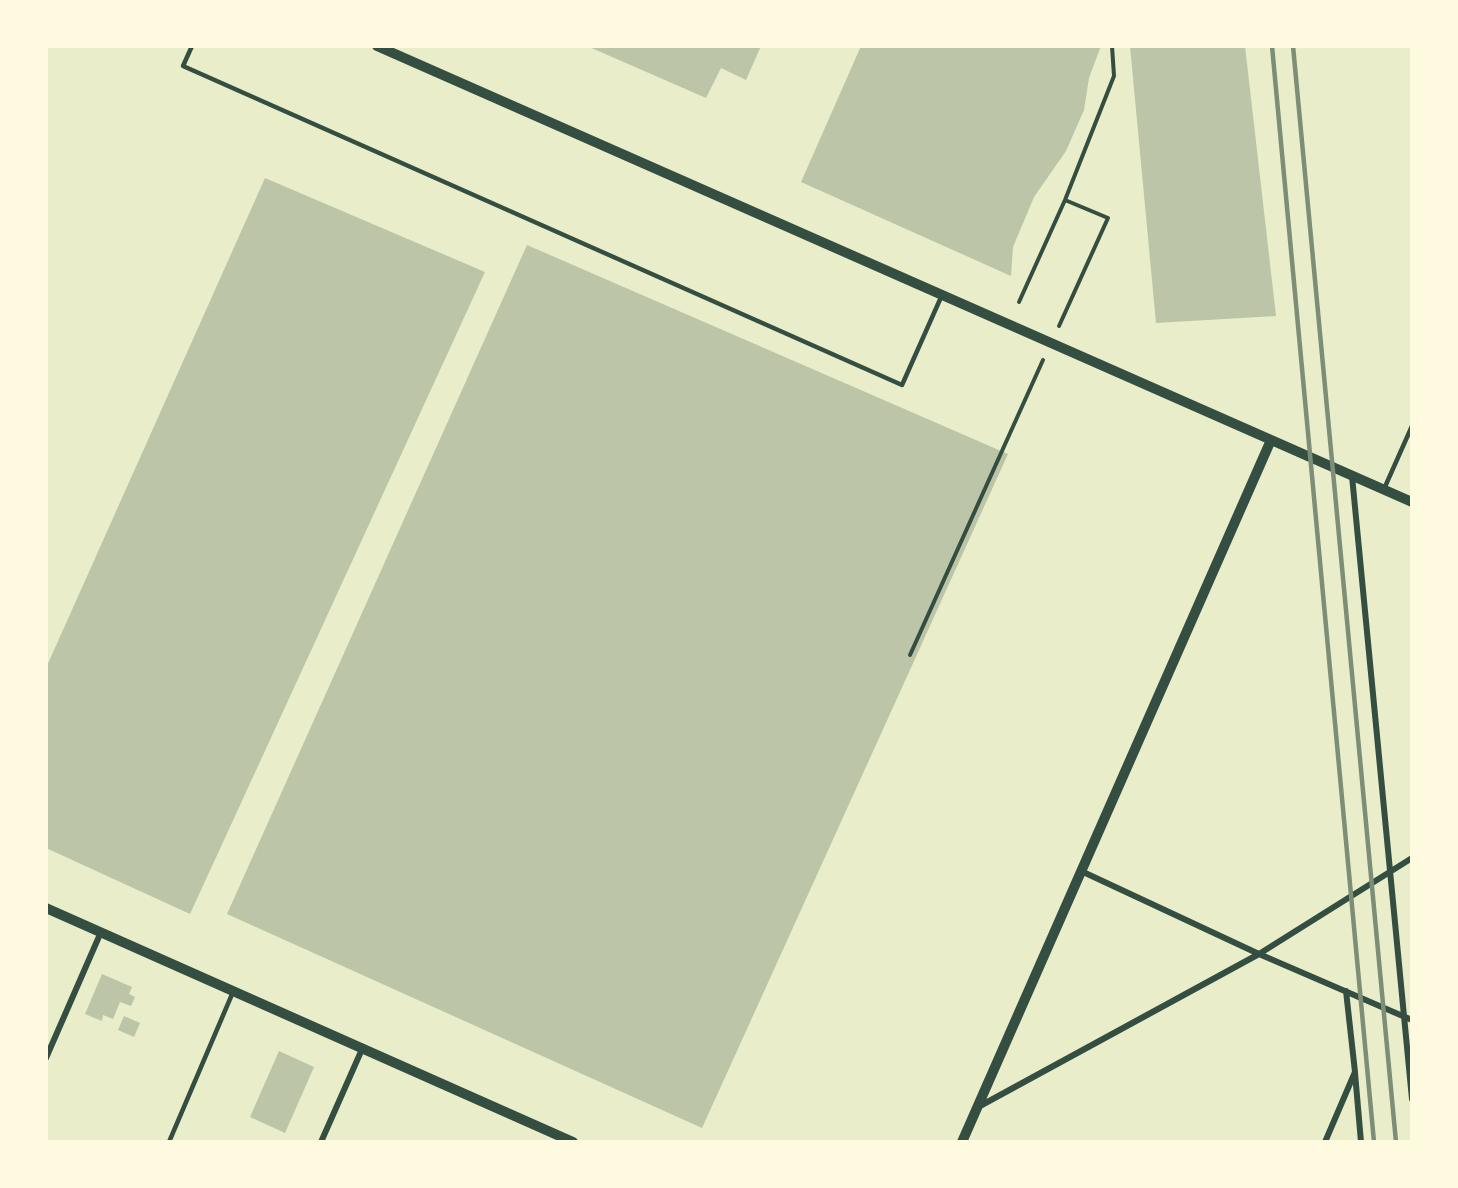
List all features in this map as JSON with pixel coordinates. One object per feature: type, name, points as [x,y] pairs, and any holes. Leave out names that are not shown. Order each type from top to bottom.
[{"type":"street","points":[[377,46],[1412,502]]},
{"type":"street","points":[[962,1142],[1271,440]]},
{"type":"street","points":[[1352,476],[1412,1099]]},
{"type":"street","points":[[977,1108],[1259,954],[1412,858]]},
{"type":"street","points":[[1081,871],[1259,954],[1412,1020]]},
{"type":"street","points":[[46,908],[573,1142]]},
{"type":"street","points":[[46,1058],[101,932]]},
{"type":"street","points":[[1346,991],[1361,1142]]},
{"type":"street","points":[[321,1142],[363,1047]]},
{"type":"street","points":[[1325,1142],[1355,1072]]},
{"type":"lane","points":[[192,46],[183,66],[902,385],[942,295]]},
{"type":"lane","points":[[1384,489],[1412,426]]},
{"type":"lane","points":[[169,1142],[234,991]]},
{"type":"path","points":[[1019,302],[1065,200],[1114,76],[1112,46]]},
{"type":"path","points":[[1058,327],[1108,218],[1065,200]]},
{"type":"path","points":[[910,655],[1048,349]]},
{"type":"building","points":[[587,46],[761,46],[746,80],[721,68],[706,98]]},
{"type":"building","points":[[861,46],[1101,46],[1089,78],[1084,110],[1066,151],[1034,197],[1013,247],[1011,276],[801,182]]},
{"type":"building","points":[[1130,46],[1245,46],[1276,316],[1156,323]]},
{"type":"building","points":[[265,178],[485,272],[190,914],[46,848],[46,668]]},
{"type":"building","points":[[527,245],[1008,454],[702,1128],[227,914]]},
{"type":"building","points":[[102,974],[132,987],[129,994],[135,997],[131,1006],[120,1002],[113,1019],[103,1015],[102,1021],[85,1014]]},
{"type":"building","points":[[124,1016],[140,1023],[134,1037],[118,1030]]},
{"type":"building","points":[[279,1051],[314,1067],[285,1133],[250,1117]]},
{"type":"railway","points":[[1272,46],[1374,1142]]},
{"type":"railway","points":[[1293,46],[1396,1142]]}]
